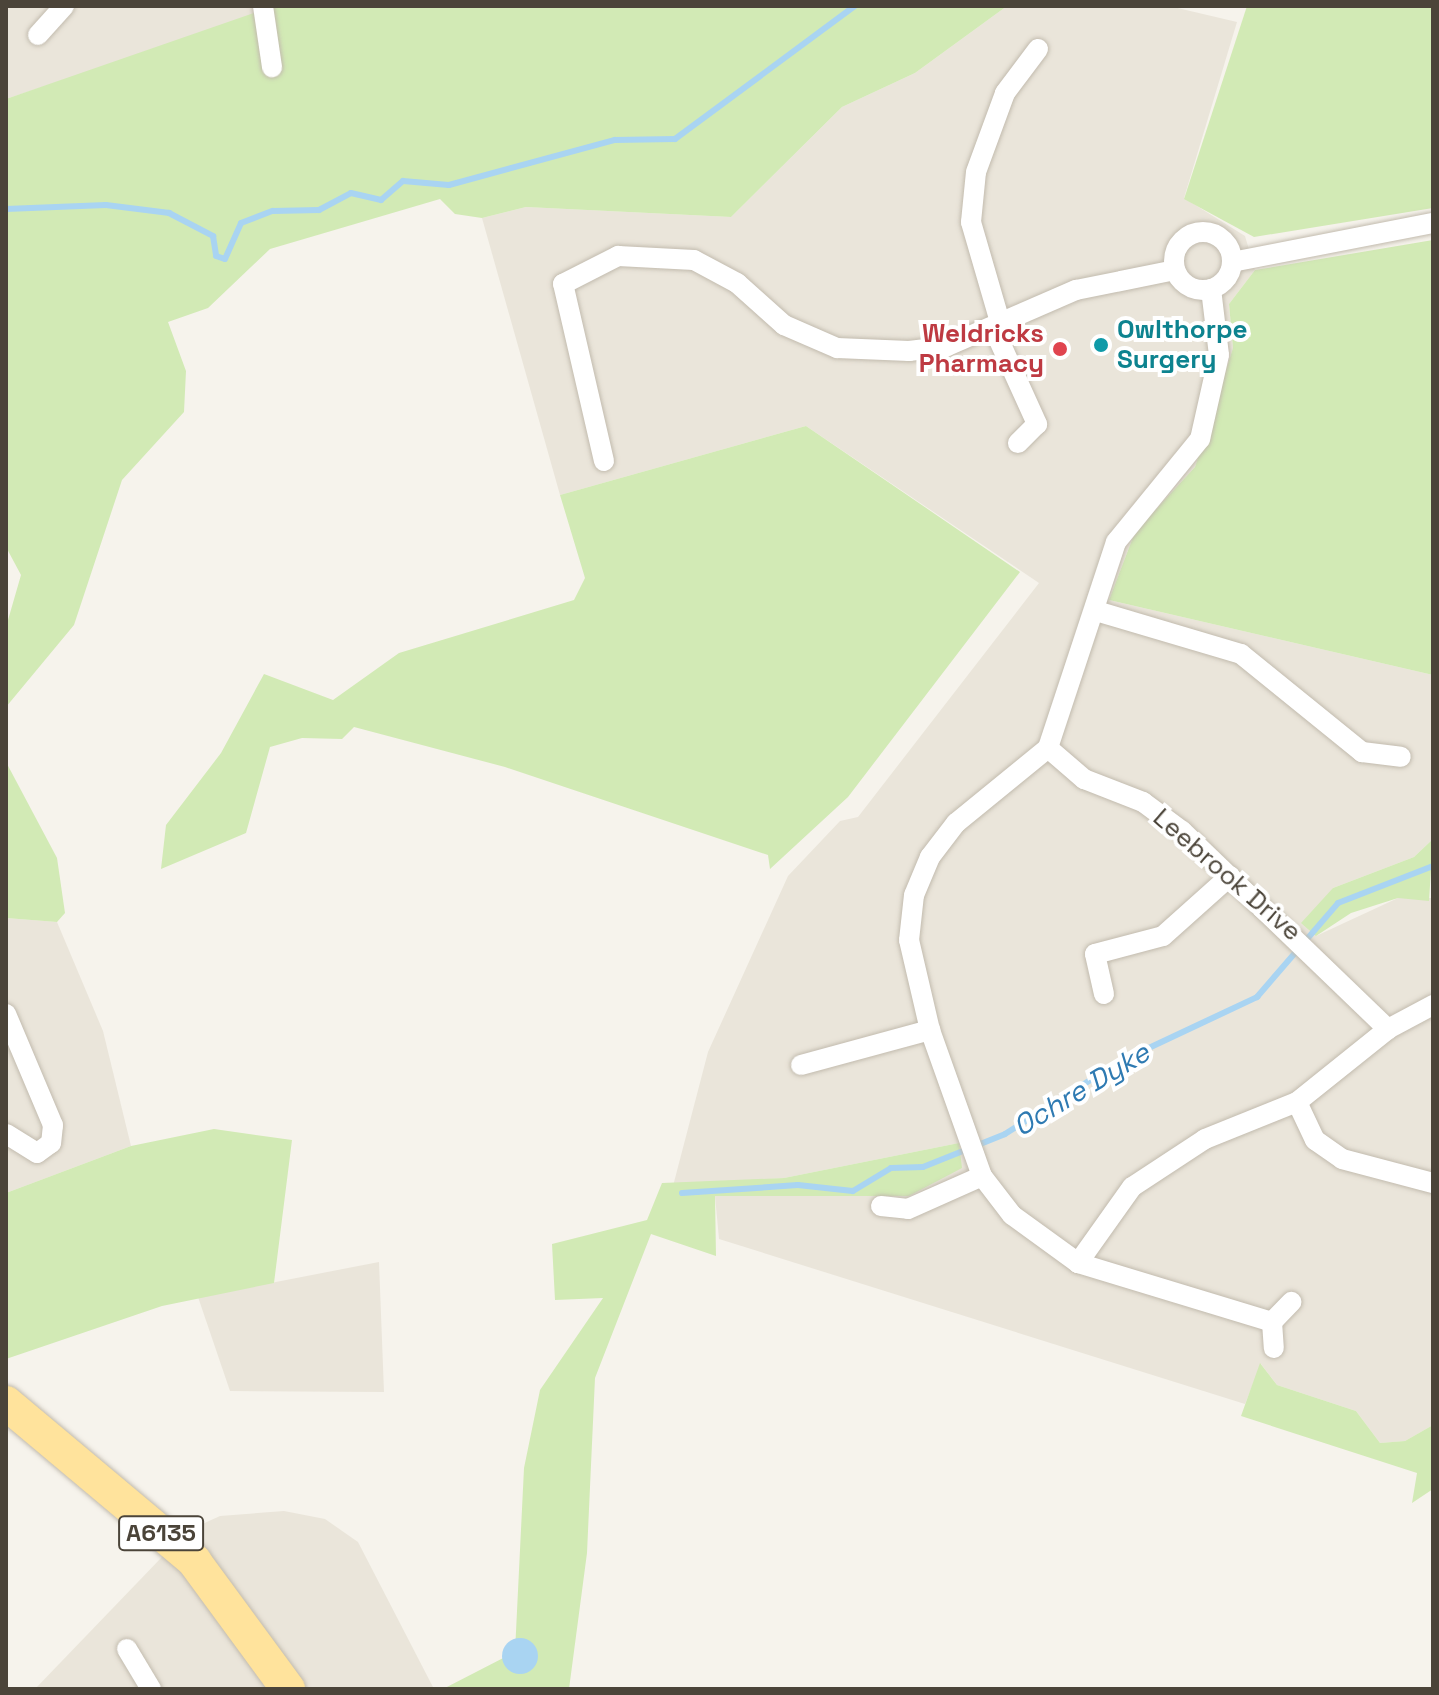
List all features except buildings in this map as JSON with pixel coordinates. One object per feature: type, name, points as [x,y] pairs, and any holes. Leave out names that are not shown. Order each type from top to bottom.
[{"type":"main road","name":"A6135","points":[[6,1403],[194,1561],[288,1689]]},
{"type":"street","points":[[263,6],[272,67]]},
{"type":"street","points":[[38,35],[60,7]]},
{"type":"street","points":[[1018,443],[1037,424],[996,324],[971,222],[976,172],[1005,93],[1038,49]]},
{"type":"street","points":[[1232,262],[1433,223]]},
{"type":"street","points":[[1200,231],[1225,241],[1232,262],[1225,281],[1211,289],[1190,288],[1175,270],[1182,240],[1200,231]]},
{"type":"street","points":[[604,461],[563,284],[618,256],[694,260],[737,283],[784,325],[837,348],[947,346],[1076,290],[1175,270]]},
{"type":"street","points":[[1211,289],[1219,355],[1212,406],[1200,439],[1123,528],[1048,748],[956,823],[919,883],[909,940],[930,1030],[980,1171],[1012,1215],[1078,1263],[1272,1322]]},
{"type":"street","points":[[1096,611],[1241,654],[1362,752],[1401,757]]},
{"type":"street","name":"Leebrook Drive","points":[[1048,748],[1084,779],[1143,802],[1318,954],[1388,1029]]},
{"type":"street","points":[[1104,994],[1095,954],[1163,936],[1230,876]]},
{"type":"street","points":[[1078,1263],[1132,1187],[1205,1139],[1297,1102],[1388,1029],[1433,1005]]},
{"type":"street","points":[[6,1014],[53,1125],[51,1143],[37,1153],[6,1134]]},
{"type":"street","points":[[801,1065],[930,1030]]},
{"type":"street","points":[[1297,1102],[1315,1140],[1342,1159],[1433,1183]]},
{"type":"street","points":[[881,1206],[908,1209],[980,1171]]},
{"type":"street","points":[[1274,1348],[1272,1322],[1291,1302]]},
{"type":"street","points":[[127,1649],[151,1689]]},
{"type":"shaded area","points":[[6,6],[274,6],[275,10],[6,99]]},
{"type":"shaded area","points":[[1007,6],[1169,6],[1237,22],[1184,198],[1245,236],[1255,270],[1229,304],[1233,348],[1195,467],[1135,532],[1109,600],[1433,675],[1433,839],[1414,857],[1333,888],[1316,936],[1398,898],[1433,898],[1433,1425],[1405,1441],[1380,1443],[1356,1411],[1277,1385],[1261,1364],[1245,1404],[719,1239],[715,1196],[909,1196],[959,1143],[784,1178],[673,1186],[708,1052],[788,876],[840,821],[858,817],[1039,583],[806,426],[560,495],[482,218],[526,207],[731,217],[842,107],[915,73]]},
{"type":"shaded area","points":[[6,918],[57,922],[103,1031],[131,1146],[6,1193]]},
{"type":"shaded area","points":[[379,1262],[384,1392],[230,1391],[198,1297]]},
{"type":"shaded area","points":[[284,1511],[325,1519],[358,1542],[434,1689],[35,1689],[187,1531],[220,1516]]},
{"type":"green space","points":[[274,6],[1007,6],[915,73],[842,107],[731,217],[526,207],[482,218],[455,214],[440,199],[270,249],[208,308],[168,322],[186,371],[184,412],[122,480],[74,625],[6,707],[6,627],[21,575],[6,547],[6,99]]},
{"type":"green space","points":[[1247,6],[1433,6],[1433,208],[1254,237],[1184,199]]},
{"type":"green space","points":[[1433,240],[1433,675],[1109,600],[1135,532],[1195,467],[1233,348],[1229,304],[1255,270]]},
{"type":"green space","points":[[806,426],[1020,572],[848,797],[770,869],[768,855],[505,767],[354,727],[342,739],[302,738],[270,747],[246,833],[161,869],[166,825],[221,753],[264,674],[333,700],[399,653],[574,600],[585,578],[560,495]]},
{"type":"green space","points":[[6,762],[57,858],[65,913],[57,922],[6,918]]},
{"type":"green space","points":[[1433,839],[1429,901],[1398,898],[1351,913],[1316,936],[1301,923],[1333,888],[1414,857]]},
{"type":"green space","points":[[214,1129],[292,1140],[274,1283],[162,1306],[6,1359],[6,1193],[131,1146]]},
{"type":"green space","points":[[959,1143],[962,1168],[909,1196],[715,1196],[716,1256],[651,1234],[595,1378],[587,1553],[569,1689],[443,1689],[515,1652],[524,1468],[540,1390],[603,1298],[555,1300],[552,1244],[647,1220],[662,1183],[784,1178]]},
{"type":"green space","points":[[1260,1363],[1277,1385],[1356,1411],[1380,1443],[1405,1441],[1433,1425],[1433,1489],[1412,1503],[1417,1473],[1241,1416]]},
{"type":"water","points":[[520,1638],[533,1643],[538,1656],[533,1669],[520,1674],[507,1669],[502,1656],[507,1643]]},
{"type":"waterway","points":[[6,209],[106,205],[169,213],[213,236],[216,256],[225,259],[241,223],[273,211],[319,210],[351,193],[381,200],[403,181],[449,185],[615,140],[675,139],[855,6]]},
{"type":"waterway","name":"Ochre Dyke","points":[[682,1193],[798,1185],[853,1191],[891,1168],[923,1167],[1005,1134],[1119,1062],[1257,997],[1338,903],[1433,866]]},
{"type":"place","name":"Owlthorpe Surgery","points":[[1101,345]]},
{"type":"place","name":"Weldricks Pharmacy","points":[[1060,349]]}]
